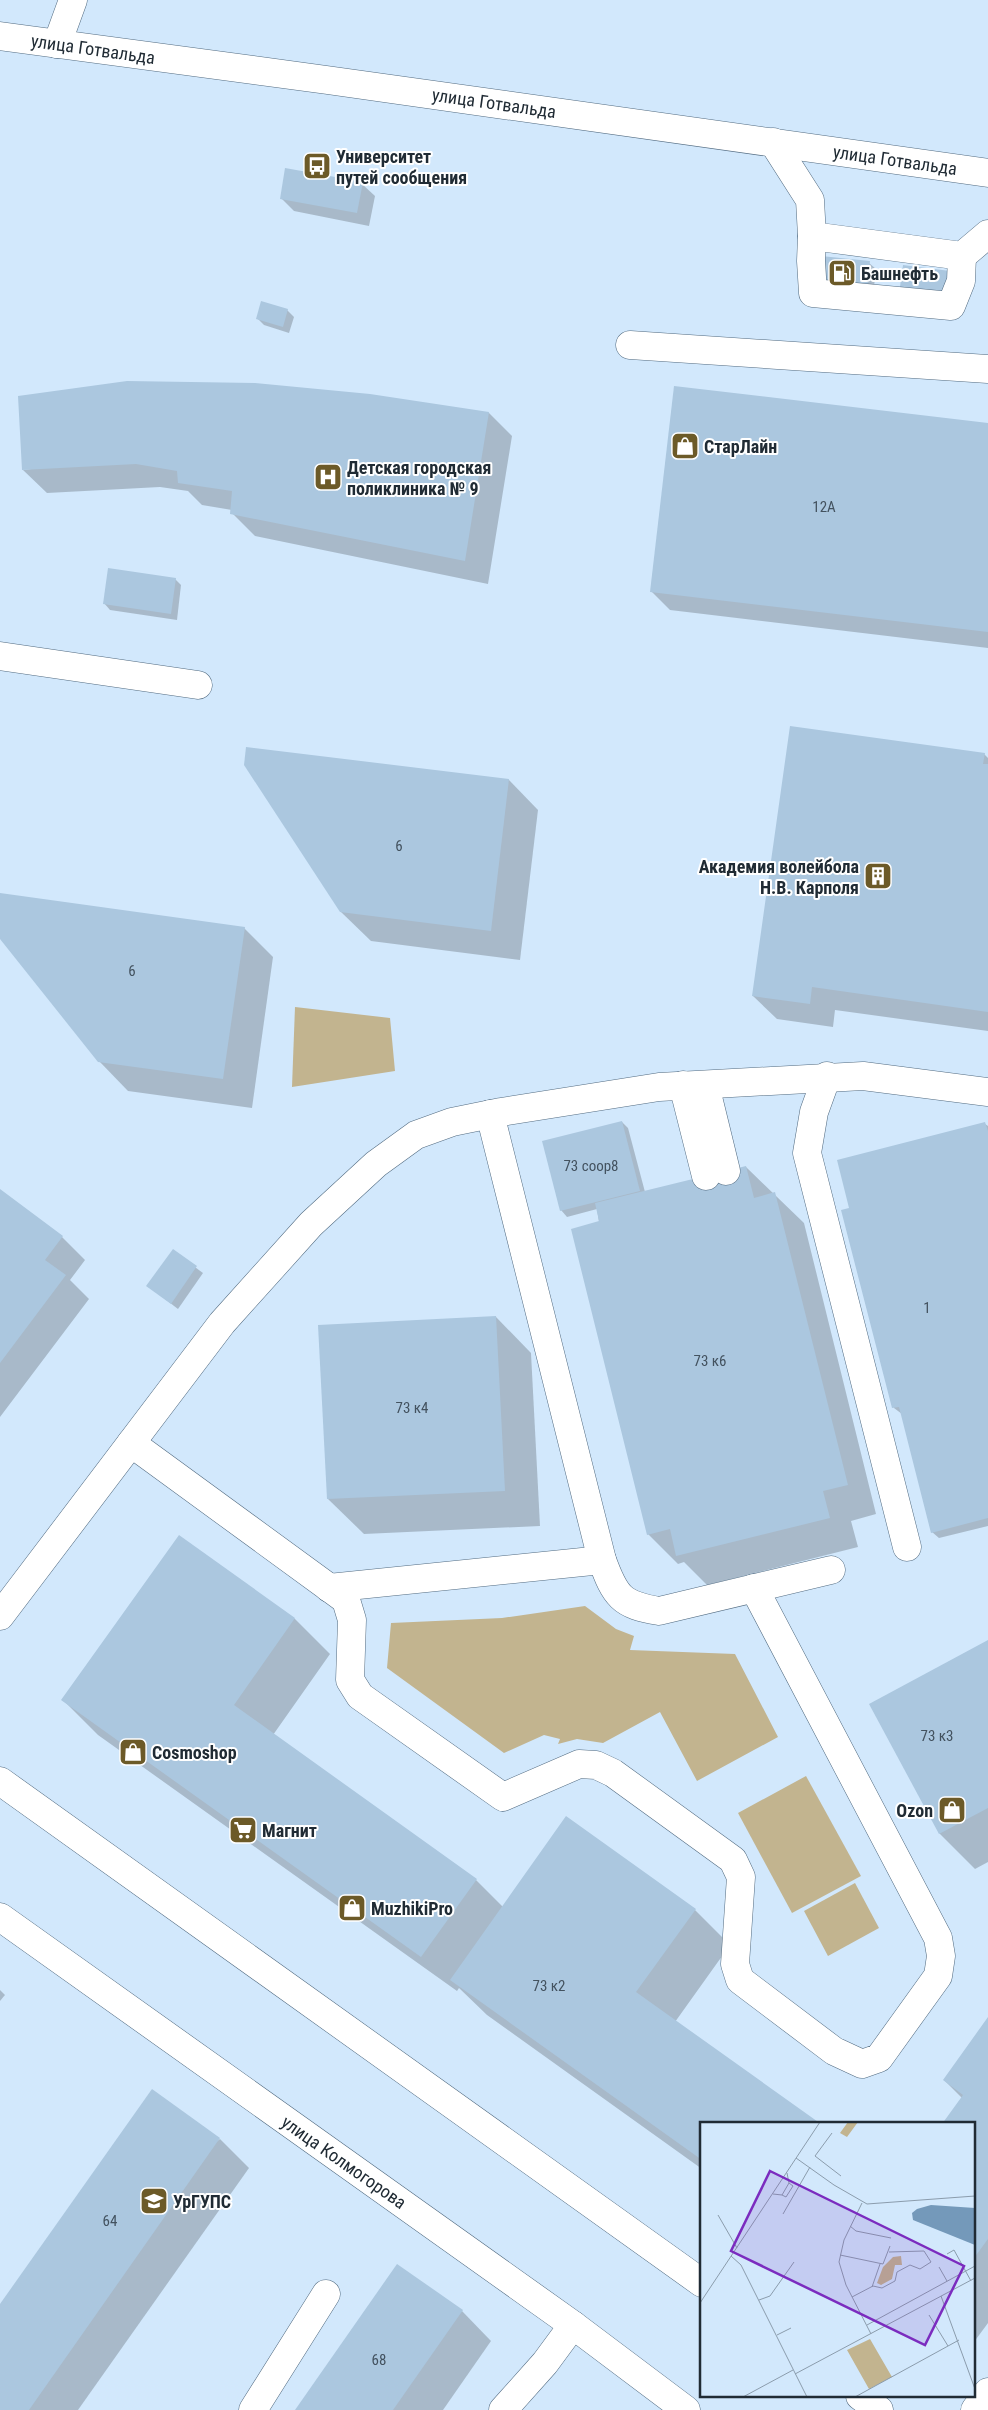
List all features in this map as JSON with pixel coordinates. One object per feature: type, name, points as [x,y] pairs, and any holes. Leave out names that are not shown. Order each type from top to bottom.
[{"type":"main road","points":[[57,44],[73,0]]},
{"type":"main road","name":"улица Готвальда","points":[[0,36],[988,173]]},
{"type":"main road","points":[[773,142],[810,200],[813,293],[951,306],[962,281],[962,256]]},
{"type":"main road","points":[[812,236],[962,256],[988,234]]},
{"type":"main road","points":[[630,345],[988,369]]},
{"type":"main road","points":[[0,656],[198,685]]},
{"type":"main road","points":[[827,1076],[814,1112],[807,1153],[908,1547]]},
{"type":"main road","points":[[0,1616],[222,1323],[311,1224],[376,1164],[416,1135],[452,1122],[490,1114],[659,1086],[827,1076],[863,1076],[988,1092]]},
{"type":"main road","points":[[694,1085],[716,1173]]},
{"type":"main road","points":[[490,1114],[602,1560],[612,1587],[633,1607],[659,1611],[831,1570]]},
{"type":"main road","points":[[131,1444],[346,1600],[352,1620],[350,1680],[360,1696],[503,1797],[578,1764],[596,1765],[613,1773],[733,1860],[741,1877],[735,1964],[740,1980],[834,2051],[862,2064],[879,2058],[938,1976],[942,1956],[938,1938],[754,1588]]},
{"type":"main road","points":[[329,1588],[602,1560]]},
{"type":"main road","points":[[0,1781],[700,2282]]},
{"type":"main road","name":"улица Колмогорова","points":[[0,1917],[573,2325],[686,2410]]},
{"type":"main road","points":[[253,2410],[326,2294]]},
{"type":"main road","points":[[503,2410],[545,2363],[573,2325]]},
{"type":"main road","points":[[975,2410],[988,2392]]},
{"type":"main road","points":[[863,2398],[879,2410]]},
{"type":"shaded area","points":[[295,1007],[390,1018],[395,1071],[292,1087]]},
{"type":"shaded area","points":[[585,1606],[616,1629],[634,1636],[630,1650],[735,1654],[778,1737],[697,1781],[660,1712],[603,1743],[577,1739],[558,1744],[560,1739],[544,1735],[504,1753],[387,1668],[391,1623],[502,1618]]},
{"type":"shaded area","points":[[806,1776],[861,1876],[792,1913],[738,1813]]},
{"type":"shaded area","points":[[855,1883],[879,1928],[828,1956],[804,1911]]},
{"type":"building","points":[[285,168],[363,182],[357,213],[280,199]]},
{"type":"building","points":[[821,256],[870,261],[867,290],[818,285]]},
{"type":"building","points":[[903,265],[950,271],[946,300],[899,294]]},
{"type":"building","points":[[261,301],[288,309],[283,327],[256,319]]},
{"type":"building","name":"Детская городская поликлиника № 9","points":[[127,381],[255,383],[370,394],[489,412],[465,561],[230,514],[232,491],[178,483],[177,471],[136,464],[22,470],[18,396]]},
{"type":"building","points":[[674,386],[988,423],[988,632],[650,592]]},
{"type":"building","points":[[108,568],[176,578],[171,614],[103,604]]},
{"type":"building","name":"Академия волейбола Н.В. Карполя","points":[[790,726],[985,753],[983,764],[988,764],[988,1012],[812,987],[810,1004],[752,996]]},
{"type":"building","points":[[246,747],[509,779],[491,931],[340,912],[244,765]]},
{"type":"building","points":[[0,893],[245,927],[223,1079],[98,1062],[0,939]]},
{"type":"building","points":[[622,1121],[640,1191],[560,1211],[542,1141]]},
{"type":"building","points":[[985,1122],[988,1131],[988,1518],[931,1533],[899,1407],[892,1408],[841,1210],[849,1208],[837,1160]]},
{"type":"building","points":[[746,1166],[754,1198],[775,1192],[848,1485],[823,1491],[830,1518],[676,1556],[670,1529],[647,1535],[571,1229],[599,1221],[595,1203]]},
{"type":"building","points":[[0,1189],[63,1236],[45,1260],[66,1275],[0,1363]]},
{"type":"building","points":[[173,1249],[197,1266],[171,1304],[146,1286]]},
{"type":"building","points":[[496,1316],[505,1491],[327,1499],[318,1325]]},
{"type":"building","points":[[179,1535],[295,1618],[234,1705],[477,1879],[421,1957],[61,1700]]},
{"type":"building","points":[[988,1640],[988,1808],[939,1834],[869,1704]]},
{"type":"building","points":[[566,1816],[696,1909],[636,1992],[818,2122],[700,2122],[700,2159],[450,1980]]},
{"type":"building","points":[[988,2017],[988,2239],[976,2255],[976,2122],[943,2122],[963,2095],[943,2080]]},
{"type":"building","points":[[152,2089],[220,2138],[29,2410],[0,2410],[0,2304]]},
{"type":"building","points":[[397,2264],[463,2310],[393,2410],[295,2410]]},
{"type":"place","name":"Университет путей сообщения","points":[[317,166]]},
{"type":"place","name":"Башнефть","points":[[842,273]]},
{"type":"place","name":"СтарЛайн","points":[[685,446]]},
{"type":"place","name":"Детская городская поликлиника № 9","points":[[328,477]]},
{"type":"place","name":"Академия волейбола Н.В. Карполя","points":[[878,876]]},
{"type":"place","name":"Cosmoshop","points":[[133,1752]]},
{"type":"place","name":"Ozon","points":[[952,1810]]},
{"type":"place","name":"Магнит","points":[[243,1830]]},
{"type":"place","name":"MuzhikiPro","points":[[352,1908]]},
{"type":"place","name":"УрГУПС","points":[[154,2201]]}]
